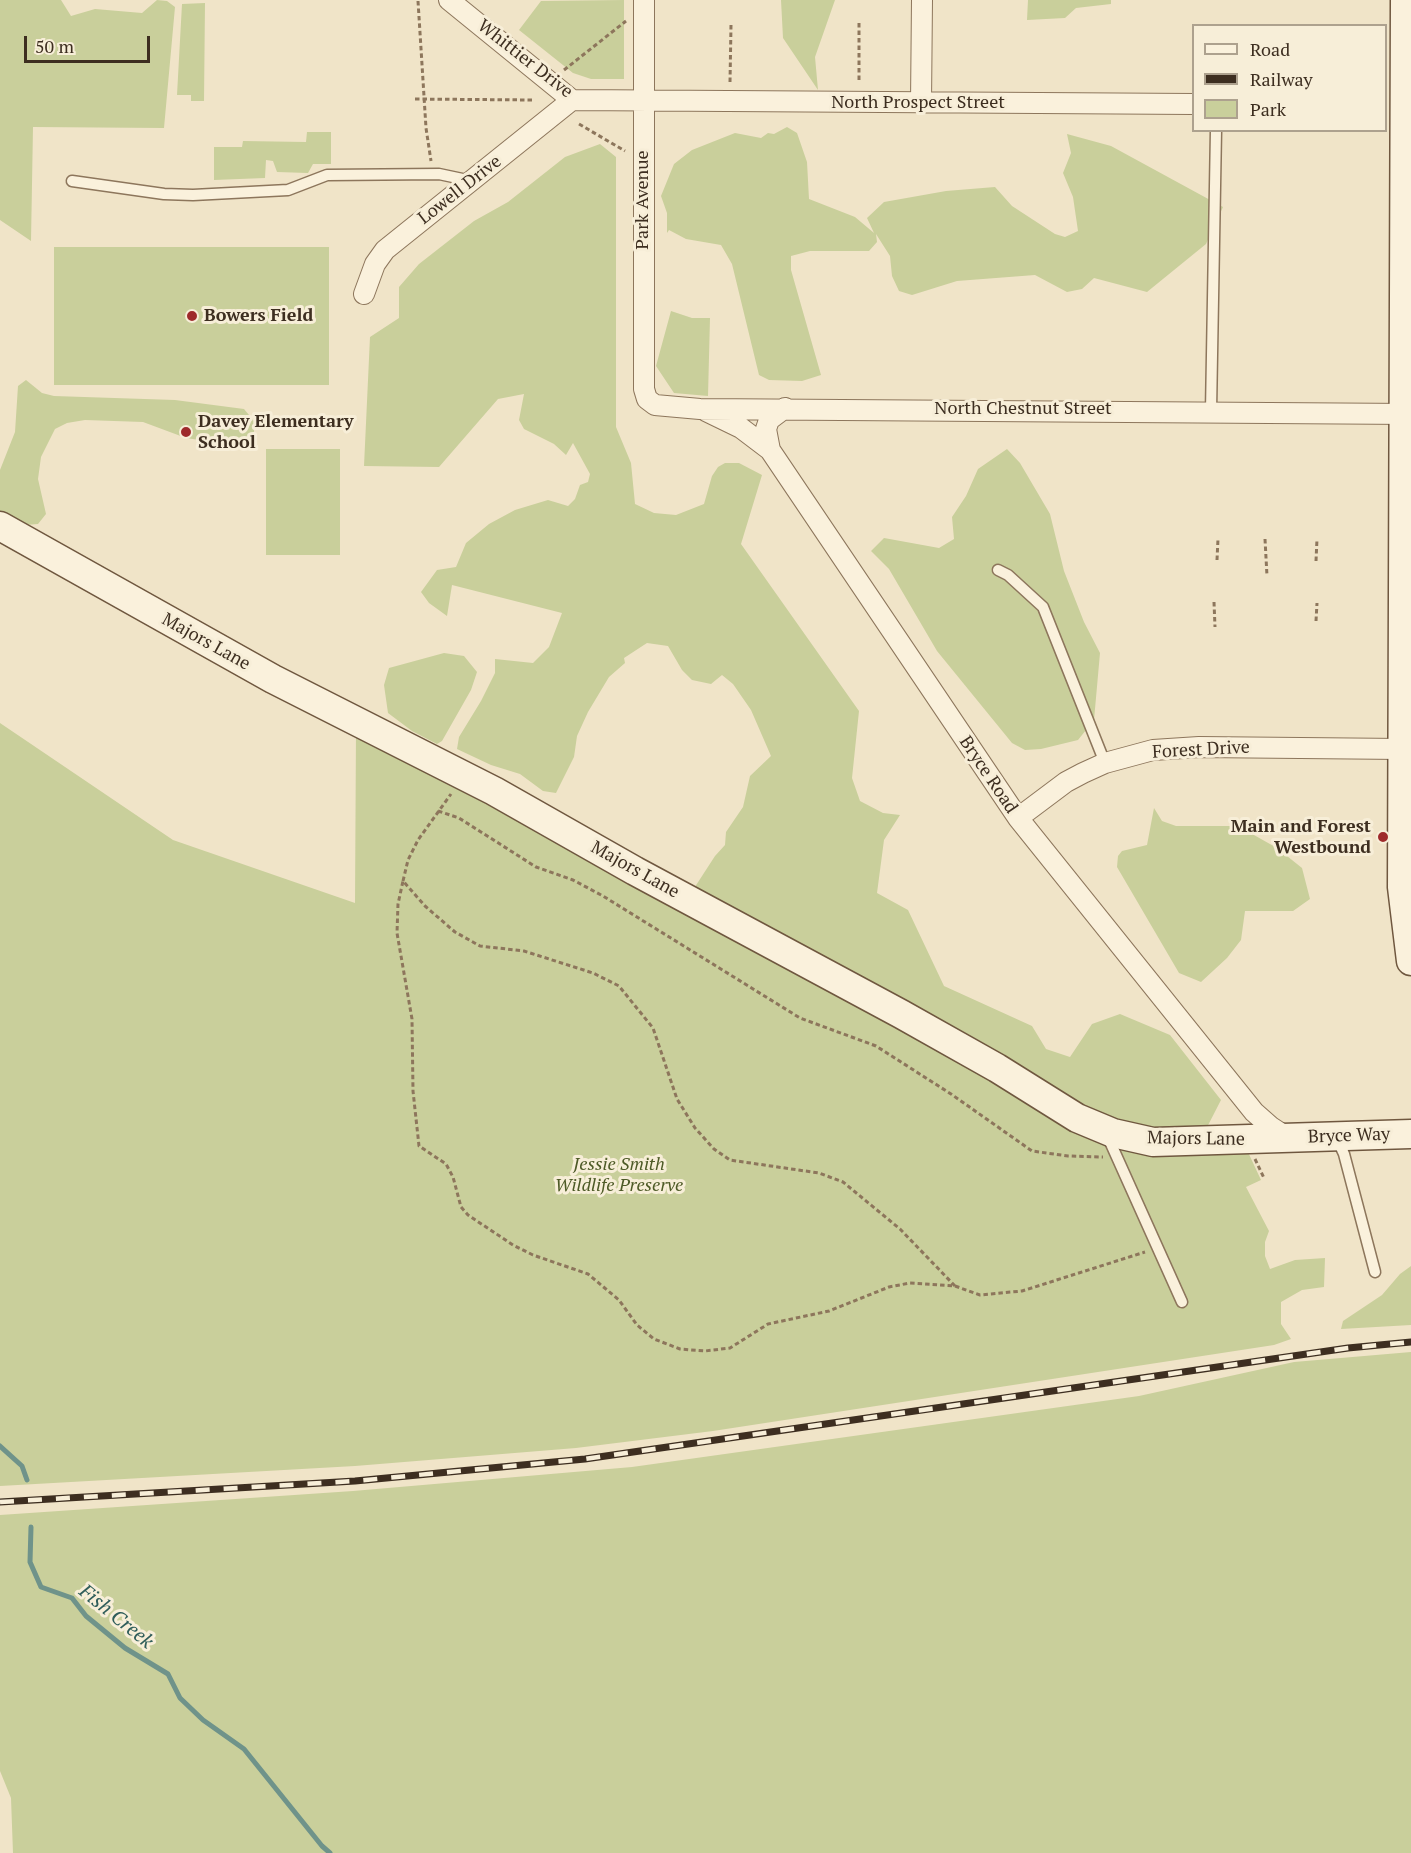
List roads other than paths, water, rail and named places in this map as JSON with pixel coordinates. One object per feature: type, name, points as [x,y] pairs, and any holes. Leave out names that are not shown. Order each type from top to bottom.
[{"type":"street","name":"Whittier Drive","points":[[449,0],[572,100],[644,101]]},
{"type":"street","name":"Park Avenue","points":[[644,0],[644,389],[647,399]]},
{"type":"street","points":[[921,103],[922,0]]},
{"type":"street","points":[[1405,0],[1400,107],[1407,567],[1402,748],[1402,887],[1411,961]]},
{"type":"street","name":"Lowell Drive","points":[[364,294],[375,264],[385,250],[572,100]]},
{"type":"street","name":"North Prospect Street","points":[[644,101],[1192,104]]},
{"type":"street","name":"North Chestnut Street","points":[[647,399],[656,405],[700,409],[1406,414]]},
{"type":"street","points":[[770,450],[766,429],[769,420],[785,408]]},
{"type":"street","name":"Bryce Road","points":[[700,409],[741,428],[770,450],[1018,818],[1254,1112],[1270,1127],[1288,1138]]},
{"type":"street","name":"Majors Lane","points":[[0,526],[278,682],[494,791],[635,871],[930,1030],[1077,1118],[1103,1143],[1288,1138]]},
{"type":"street","name":"Forest Drive","points":[[1018,818],[1066,782],[1105,763],[1154,750],[1179,747],[1402,748]]},
{"type":"street","name":"Bryce Way","points":[[1288,1138],[1411,1134]]},
{"type":"lane","points":[[1211,411],[1216,132]]},
{"type":"lane","points":[[72,181],[164,194],[193,195],[288,190],[327,175],[439,174],[472,181]]},
{"type":"lane","points":[[998,570],[1008,575],[1043,607],[1105,763]]},
{"type":"lane","points":[[1335,1136],[1344,1154],[1375,1272]]},
{"type":"lane","points":[[1103,1143],[1182,1302]]},
{"type":"waterway","name":"Fish Creek","points":[[0,1446],[22,1466],[27,1480]]},
{"type":"waterway","name":"Fish Creek","points":[[31,1527],[30,1562],[41,1587],[72,1598],[86,1616],[125,1648],[168,1674],[180,1698],[203,1720],[244,1749],[330,1853]]},
{"type":"railway","points":[[0,1502],[355,1481],[585,1459],[1348,1348],[1411,1342]]},
{"type":"place","name":"Bowers Field","points":[[192,316]]},
{"type":"place","name":"Davey Elementary School","points":[[186,432]]},
{"type":"place","name":"Main and Forest Westbound","points":[[1383,837]]},
{"type":"park label","name":"Jessie Smith Wildlife Preserve","points":[[619,1175]]}]
